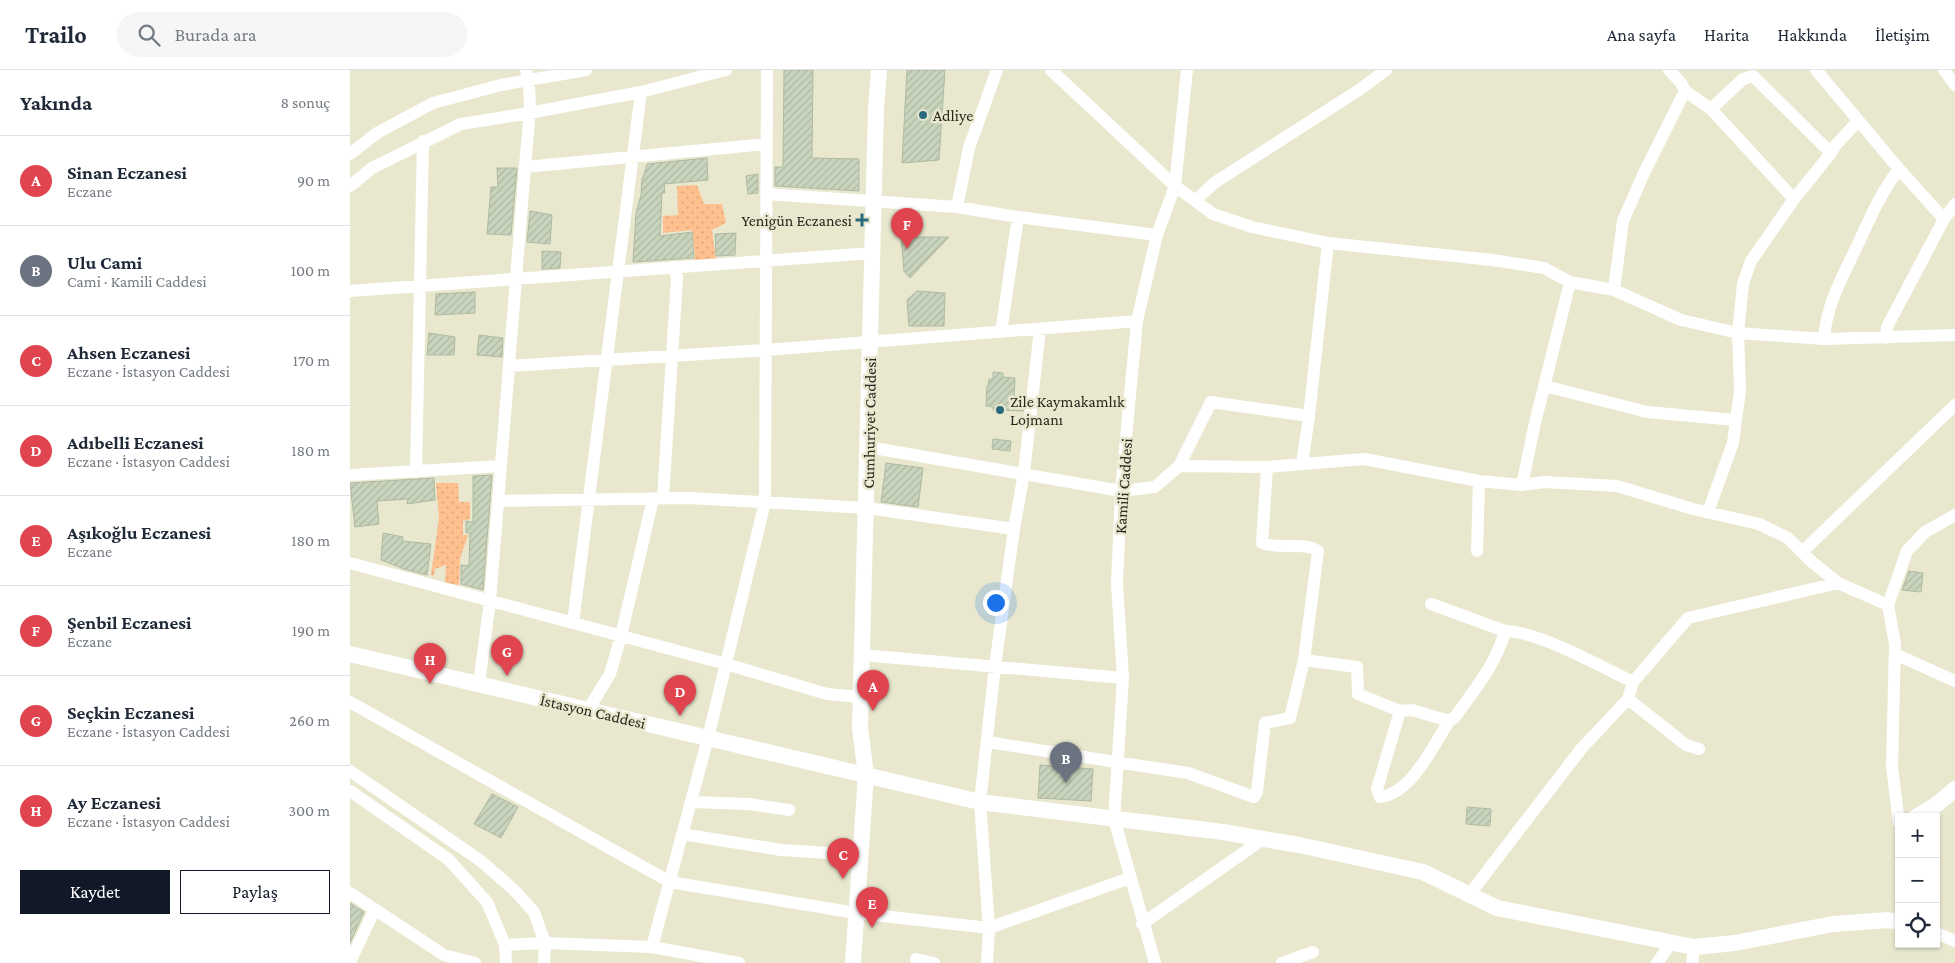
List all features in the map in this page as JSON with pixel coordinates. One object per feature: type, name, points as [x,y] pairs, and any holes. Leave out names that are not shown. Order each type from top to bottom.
[{"type":"main road","name":"Cumhuriyet Caddesi","points":[[853,963],[866,775],[860,728],[879,70]]},
{"type":"main road","name":"İstasyon Caddesi","points":[[350,654],[980,802],[1263,839],[1423,872],[1497,908],[1671,942],[1693,955],[1735,943],[1833,924],[1888,920],[1895,921]]},
{"type":"main road","points":[[1923,813],[1936,805],[1955,789]]},
{"type":"street","points":[[350,154],[377,133],[432,103],[501,85],[527,75],[586,70]]},
{"type":"street","points":[[350,186],[372,168],[423,141],[461,124],[641,92],[726,70]]},
{"type":"street","points":[[652,946],[708,738],[765,502],[767,70]]},
{"type":"street","points":[[957,206],[969,148],[997,70]]},
{"type":"street","points":[[1051,70],[1175,186],[1213,214],[1252,227],[1328,243],[1500,261],[1544,268],[1570,282],[1614,290],[1681,320],[1738,333],[1824,339],[1955,335]]},
{"type":"street","name":"Kamili Caddesi","points":[[1155,963],[1142,924],[1114,819],[1123,678],[1117,584],[1121,491],[1137,321],[1157,235],[1175,186],[1187,70]]},
{"type":"street","points":[[1195,201],[1214,183],[1359,90],[1386,70]]},
{"type":"street","points":[[1669,70],[1681,83],[1685,91],[1711,109],[1794,198]]},
{"type":"street","points":[[1816,70],[1899,169],[1944,219]]},
{"type":"street","points":[[1944,70],[1955,85]]},
{"type":"street","points":[[479,684],[490,601],[525,167],[528,113],[527,75]]},
{"type":"street","points":[[1711,109],[1743,79],[1753,76],[1831,153]]},
{"type":"street","points":[[1614,290],[1623,221],[1644,173],[1685,91]]},
{"type":"street","points":[[573,623],[641,92]]},
{"type":"street","points":[[1708,512],[1733,443],[1740,391],[1738,333],[1743,284],[1751,261],[1794,198],[1835,146],[1858,121]]},
{"type":"street","points":[[416,472],[423,141]]},
{"type":"street","points":[[525,167],[633,155],[767,144]]},
{"type":"street","points":[[1824,339],[1825,326],[1838,286],[1885,187],[1899,169]]},
{"type":"street","points":[[767,194],[957,206],[1018,217],[1157,235]]},
{"type":"street","points":[[1886,338],[1887,327],[1944,219],[1955,204]]},
{"type":"street","points":[[1001,332],[1018,217]]},
{"type":"street","points":[[1302,464],[1328,243]]},
{"type":"street","points":[[350,291],[618,272],[766,259],[873,253]]},
{"type":"street","points":[[588,710],[610,674],[658,499],[672,356],[677,278],[674,267]]},
{"type":"street","points":[[1522,485],[1570,282]]},
{"type":"street","points":[[509,366],[766,350],[1137,321]]},
{"type":"street","points":[[987,963],[989,928],[980,802],[995,666],[1014,529],[1024,473],[1040,329]]},
{"type":"street","points":[[1545,386],[1647,412],[1735,420]]},
{"type":"street","points":[[868,446],[1121,491],[1155,487],[1179,466],[1211,402],[1309,416]]},
{"type":"street","points":[[1802,552],[1955,405]]},
{"type":"street","points":[[1179,466],[1267,466],[1364,459],[1479,481],[1522,485],[1544,482],[1617,486],[1708,512],[1759,524],[1788,538],[1812,562],[1838,583],[1888,605]]},
{"type":"street","points":[[350,475],[501,466]]},
{"type":"street","points":[[987,742],[1188,773],[1254,797],[1257,792],[1265,723],[1290,718],[1304,660],[1318,550],[1312,546],[1273,547],[1262,543],[1267,466]]},
{"type":"street","points":[[1477,551],[1479,481]]},
{"type":"street","points":[[498,502],[688,498],[765,502],[867,508],[1014,529]]},
{"type":"street","points":[[1898,813],[1892,767],[1895,644],[1888,605],[1907,551],[1925,532],[1955,515]]},
{"type":"street","points":[[350,563],[726,664],[827,694],[861,697]]},
{"type":"street","points":[[1469,895],[1581,749],[1628,700],[1633,682],[1688,618],[1838,583]]},
{"type":"street","points":[[1430,604],[1505,631],[1513,631],[1549,642],[1633,682]]},
{"type":"street","points":[[1400,711],[1378,788],[1380,797],[1388,796],[1412,778],[1449,721],[1455,717],[1484,676],[1502,643],[1505,631]]},
{"type":"street","points":[[1895,654],[1955,681]]},
{"type":"street","points":[[862,655],[1123,678]]},
{"type":"street","points":[[1304,660],[1357,666],[1358,694],[1400,711],[1412,710],[1449,721]]},
{"type":"street","points":[[1628,700],[1686,745],[1699,749]]},
{"type":"street","points":[[350,702],[670,882],[856,912],[989,928],[1130,878]]},
{"type":"street","points":[[350,771],[481,861],[515,892],[534,912],[545,943],[544,963]]},
{"type":"street","points":[[350,791],[448,859],[487,902],[505,945],[506,963]]},
{"type":"street","points":[[691,802],[749,804],[789,810]]},
{"type":"street","points":[[682,834],[781,850],[860,855]]},
{"type":"street","points":[[1142,924],[1263,839]]},
{"type":"street","points":[[350,893],[444,955],[475,963]]},
{"type":"street","points":[[350,962],[375,909]]},
{"type":"street","points":[[1940,935],[1955,941]]},
{"type":"street","points":[[1657,963],[1671,942]]},
{"type":"street","points":[[505,945],[545,943],[652,946],[739,963]]},
{"type":"street","points":[[1282,963],[1313,952]]},
{"type":"street","points":[[916,959],[934,963]]},
{"type":"shaded area","points":[[697,185],[704,204],[722,204],[726,223],[712,230],[716,261],[693,263],[695,257],[692,230],[663,233],[663,216],[678,215],[677,186]]},
{"type":"shaded area","points":[[436,483],[458,483],[459,502],[470,502],[470,519],[463,521],[463,535],[468,535],[460,559],[459,585],[445,583],[446,565],[435,569],[434,576],[431,575],[439,518]]},
{"type":"building","points":[[784,70],[813,70],[812,158],[859,159],[859,191],[775,186],[775,167],[783,167]]},
{"type":"building","name":"Adliye","points":[[907,70],[945,70],[939,160],[902,163]]},
{"type":"building","points":[[707,158],[708,180],[664,184],[665,193],[662,193],[660,236],[692,232],[694,258],[633,262],[636,213],[641,195],[642,178],[647,164]]},
{"type":"building","points":[[497,168],[517,168],[511,235],[487,234],[491,187],[498,187]]},
{"type":"building","points":[[758,174],[758,193],[748,194],[746,176]]},
{"type":"building","points":[[530,211],[552,215],[550,244],[527,242]]},
{"type":"building","points":[[736,233],[735,255],[716,256],[715,234]]},
{"type":"building","points":[[901,237],[949,237],[910,278],[904,271]]},
{"type":"building","points":[[542,251],[561,252],[560,268],[542,269]]},
{"type":"building","points":[[917,291],[945,293],[944,326],[909,326],[907,300]]},
{"type":"building","points":[[475,292],[475,313],[435,315],[436,294]]},
{"type":"building","points":[[429,333],[455,337],[454,355],[427,355]]},
{"type":"building","points":[[479,335],[503,338],[502,357],[477,355]]},
{"type":"building","name":"Zile Kaymakamlık Lojmanı","points":[[993,372],[1003,373],[1003,377],[1015,378],[1014,401],[1024,402],[1023,411],[993,410],[993,407],[986,406],[987,386],[989,379],[993,379]]},
{"type":"building","points":[[993,439],[1011,441],[1010,451],[992,449]]},
{"type":"building","points":[[886,463],[923,468],[918,507],[881,502]]},
{"type":"building","points":[[492,475],[483,590],[461,584],[461,565],[469,566],[470,533],[466,533],[466,521],[473,522],[473,476]]},
{"type":"building","points":[[434,478],[435,500],[407,504],[408,499],[377,501],[379,524],[355,527],[350,483]]},
{"type":"building","points":[[383,533],[403,537],[402,541],[431,544],[427,575],[381,560]]},
{"type":"building","points":[[1909,571],[1923,573],[1921,592],[1902,590]]},
{"type":"building","points":[[1040,765],[1093,769],[1091,801],[1038,798]]},
{"type":"building","points":[[492,794],[518,807],[501,838],[474,824]]},
{"type":"building","points":[[1467,807],[1491,809],[1490,826],[1466,824]]},
{"type":"building","points":[[350,903],[364,912],[350,943]]},
{"type":"place","name":"Adliye","points":[[923,115]]},
{"type":"place","name":"Yenigün Eczanesi","points":[[862,220]]},
{"type":"place","name":"Şenbil Eczanesi","points":[[907,249]]},
{"type":"place","name":"Zile Kaymakamlık Lojmanı","points":[[1000,410]]},
{"type":"place","name":"Seçkin Eczanesi","points":[[507,676]]},
{"type":"place","name":"Ay Eczanesi","points":[[430,684]]},
{"type":"place","name":"Sinan Eczanesi","points":[[873,711]]},
{"type":"place","name":"Adıbelli Eczanesi","points":[[680,716]]},
{"type":"place","name":"Ulu Cami","points":[[1066,783]]},
{"type":"place","name":"Ahsen Eczanesi","points":[[843,879]]},
{"type":"place","name":"Aşıkoğlu Eczanesi","points":[[872,928]]}]
